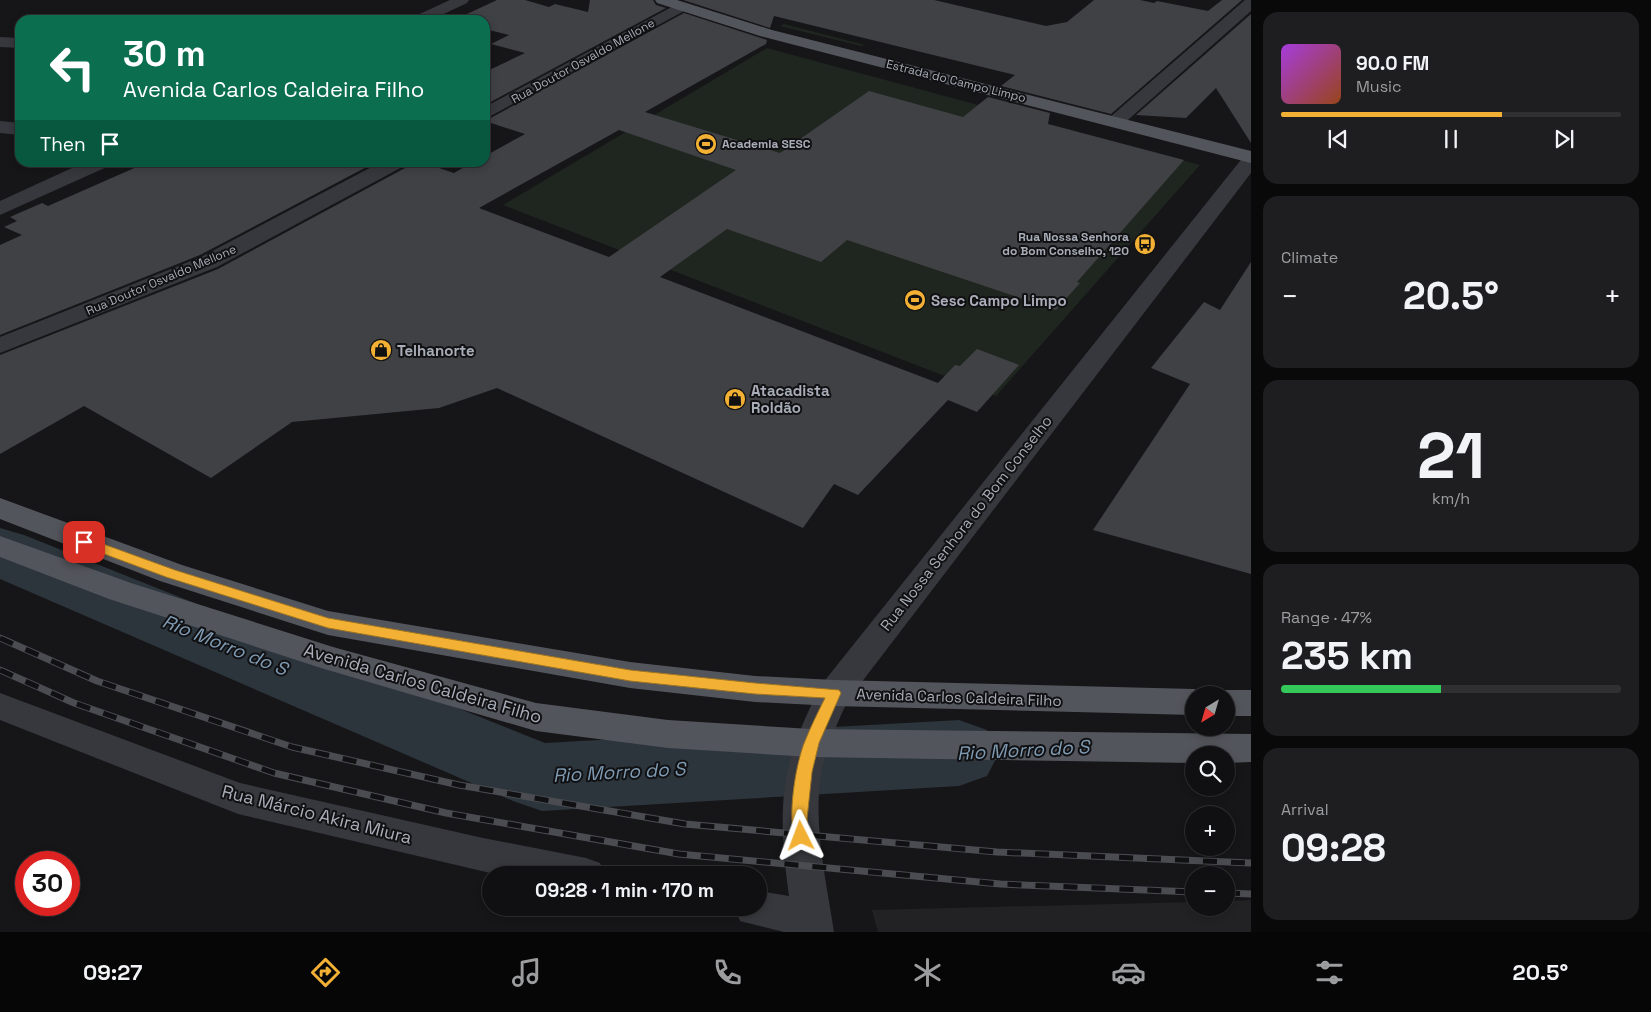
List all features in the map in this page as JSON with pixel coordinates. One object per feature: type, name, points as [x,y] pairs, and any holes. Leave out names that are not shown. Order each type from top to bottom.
[{"type":"main road","name":"Estrada do Campo Limpo","points":[[662,0],[766,33],[1251,158]]},
{"type":"main road","name":"Avenida Carlos Caldeira Filho","points":[[0,508],[33,523],[171,573],[328,623],[630,675],[755,689],[834,693],[1185,702]]},
{"type":"main road","name":"Avenida Carlos Caldeira Filho","points":[[0,546],[128,594],[333,659],[536,717],[668,734],[811,743],[1194,750],[1251,748]]},
{"type":"main road","points":[[1235,703],[1251,703]]},
{"type":"street","points":[[425,0],[460,1]]},
{"type":"street","points":[[429,15],[460,1]]},
{"type":"street","points":[[1115,122],[1251,3]]},
{"type":"street","name":"Rua Doutor Osvaldo Mellone","points":[[490,111],[682,7]]},
{"type":"street","points":[[0,42],[15,43]]},
{"type":"street","points":[[0,127],[15,128]]},
{"type":"street","name":"Rua Nossa Senhora do Bom Conselho","points":[[813,925],[799,819],[804,772],[811,743],[834,693],[1251,158]]},
{"type":"street","points":[[0,209],[91,167]]},
{"type":"street","name":"Rua Doutor Osvaldo Mellone","points":[[0,346],[209,262],[388,167]]},
{"type":"street","name":"Rua Márcio Akira Miura","points":[[0,706],[238,798],[484,855],[540,866]]},
{"type":"street","points":[[767,912],[813,925]]},
{"type":"shaded area","points":[[784,24],[865,45],[861,46],[780,26]]},
{"type":"shaded area","name":"Sesc Campo Limpo","points":[[767,48],[1200,165],[996,396],[503,205]]},
{"type":"shaded area","points":[[1251,900],[1251,932],[878,932],[872,910],[1185,902],[1185,916],[1235,916],[1235,901]]},
{"type":"building","points":[[497,0],[525,0],[549,7],[555,4],[588,12],[590,0],[653,0],[656,5],[666,8],[490,102],[490,70],[525,53],[491,44],[509,35],[490,30],[490,15],[465,15]]},
{"type":"building","points":[[683,0],[934,0],[1046,26],[1067,22],[1094,0],[1140,0],[1154,3],[1157,1],[1208,11],[1222,0],[1242,0],[1111,114],[1001,86],[1015,75],[774,16],[770,28]]},
{"type":"building","points":[[684,13],[767,40],[766,44],[645,112],[780,153],[869,91],[963,117],[988,97],[1050,113],[1048,124],[1184,160],[1077,282],[1080,283],[1056,310],[847,240],[821,262],[727,229],[660,277],[938,383],[955,365],[960,366],[977,349],[1019,365],[977,412],[948,400],[858,495],[834,484],[803,528],[497,388],[439,408],[292,422],[211,478],[84,406],[0,454],[0,355],[218,269],[406,167],[436,167],[454,173],[464,167],[490,167],[490,153],[525,134],[490,123],[490,118]],"holes":[[[619,130],[736,170],[609,257],[479,208]]]},
{"type":"building","points":[[1251,14],[1251,143],[1216,88],[1186,118],[1136,115]]},
{"type":"building","points":[[137,167],[367,167],[200,255],[0,335],[0,245],[22,235],[4,227],[17,221],[10,217],[42,203],[48,206]]},
{"type":"building","points":[[1251,262],[1251,574],[1093,530],[1190,384],[1151,368],[1204,302],[1220,310]]},
{"type":"waterway","name":"Rio Morro do S","points":[[0,552],[542,777],[959,753]]},
{"type":"railway","points":[[0,638],[97,681],[292,747],[459,785],[685,824],[997,852],[1251,863]]},
{"type":"railway","points":[[0,670],[74,703],[274,773],[446,813],[679,854],[1000,884],[1185,892]]},
{"type":"railway","points":[[1235,893],[1251,894]]},
{"type":"place","name":"Academia SESC","points":[[706,144]]},
{"type":"place","name":"Rua Nossa Senhora do Bom Conselho, 120","points":[[1145,244]]},
{"type":"place","name":"Sesc Campo Limpo","points":[[915,300]]},
{"type":"place","name":"Telhanorte","points":[[381,350]]},
{"type":"place","name":"Atacadista Roldão","points":[[735,399]]},
{"type":"route","points":[[84,542],[171,573],[328,623],[630,675],[755,689],[834,693],[811,743],[804,772],[799,819],[801,836]]}]
